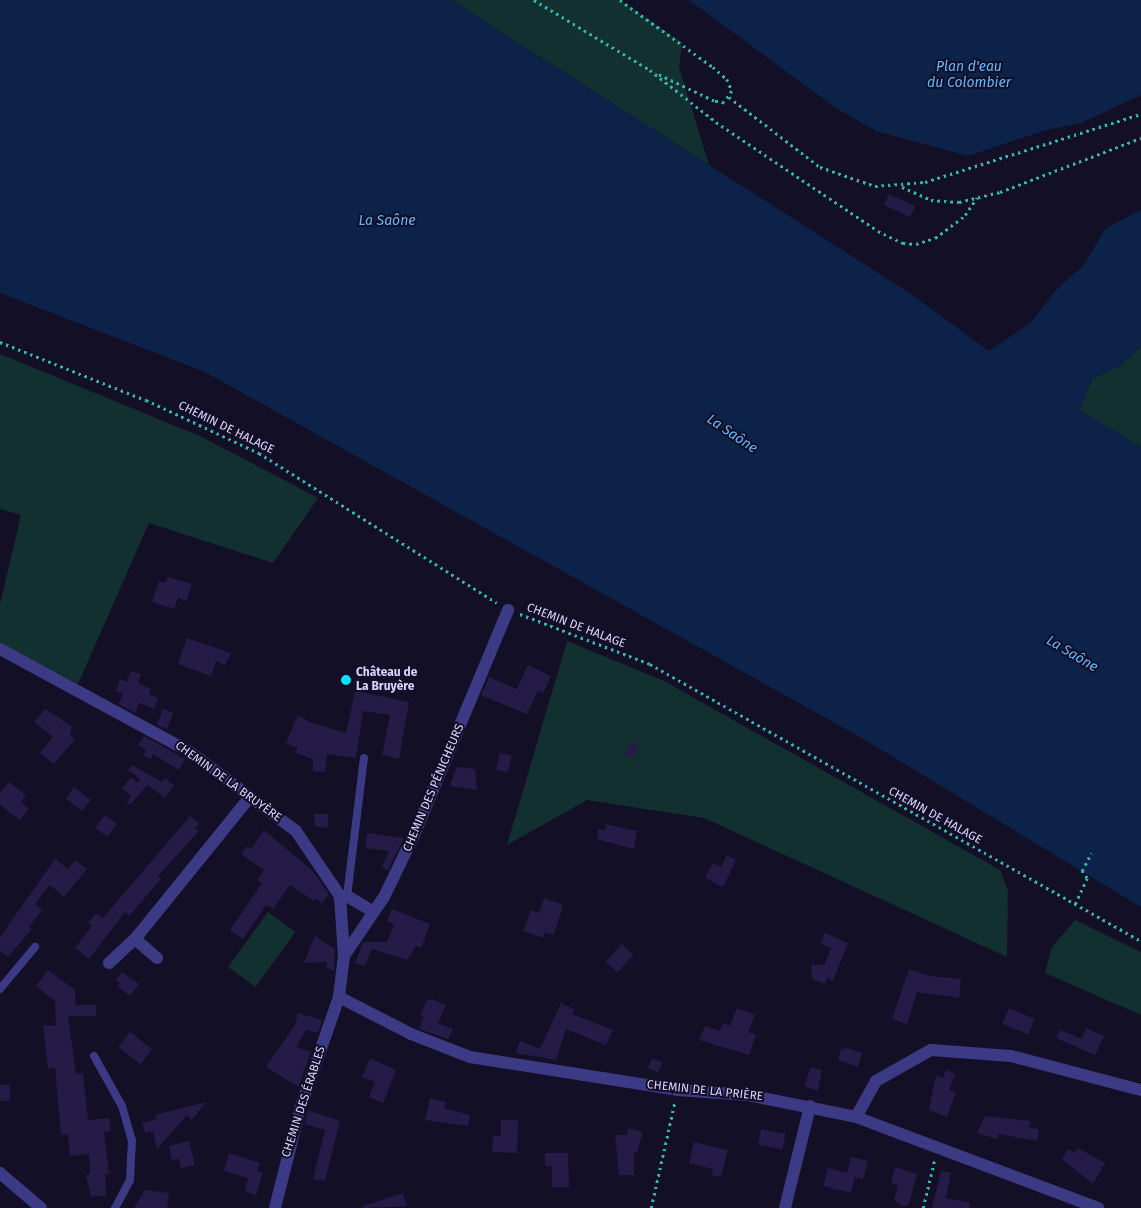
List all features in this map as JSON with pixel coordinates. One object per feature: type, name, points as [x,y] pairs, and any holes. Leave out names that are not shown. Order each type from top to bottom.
[{"type":"street","name":"CHEMIN DES PÉNICHEURS","points":[[344,956],[355,946],[372,911],[384,897],[414,835],[508,610]]},
{"type":"street","name":"CHEMIN DE LA BRUYÈRE","points":[[0,649],[190,752],[296,831],[344,896]]},
{"type":"street","points":[[109,963],[135,938],[250,797]]},
{"type":"street","points":[[339,997],[344,956],[344,896],[372,911]]},
{"type":"street","points":[[135,938],[157,958]]},
{"type":"street","name":"CHEMIN DE LA PRIÈRE","points":[[339,997],[411,1034],[470,1057],[678,1090],[748,1094],[856,1117],[938,1146],[1098,1208]]},
{"type":"street","name":"CHEMIN DES ÉRABLES","points":[[275,1208],[300,1109],[339,997]]},
{"type":"street","points":[[856,1117],[876,1081],[931,1050],[1011,1056],[1141,1090]]},
{"type":"street","points":[[785,1208],[810,1106]]},
{"type":"street","points":[[0,1173],[41,1208]]},
{"type":"lane","points":[[344,896],[364,758]]},
{"type":"lane","points":[[0,989],[35,947]]},
{"type":"lane","points":[[94,1056],[122,1106],[132,1140],[130,1180],[115,1208]]},
{"type":"path","points":[[534,0],[650,70],[714,101],[724,103],[732,91],[727,79],[620,0]]},
{"type":"path","points":[[650,70],[716,122],[878,231],[902,243],[916,244],[934,238],[965,215],[977,198]]},
{"type":"path","points":[[728,97],[820,167],[874,186],[902,187],[1071,139],[1141,114]]},
{"type":"path","points":[[902,187],[931,200],[959,202],[977,198],[1141,138]]},
{"type":"path","name":"CHEMIN DE HALAGE","points":[[0,342],[146,400],[259,453],[508,610],[650,664],[1141,941]]},
{"type":"path","points":[[1075,904],[1087,878],[1082,871],[1091,853]]},
{"type":"path","points":[[651,1208],[678,1090]]},
{"type":"path","points":[[923,1208],[938,1146]]},
{"type":"green space","points":[[451,0],[620,0],[630,6],[682,43],[679,67],[709,165]]},
{"type":"green space","points":[[1141,346],[1141,447],[1079,410],[1093,378],[1121,365]]},
{"type":"green space","points":[[0,354],[200,436],[318,498],[273,563],[149,523],[78,684],[0,643],[0,604],[21,515],[0,509]]},
{"type":"green space","points":[[567,641],[664,681],[1000,870],[1008,891],[1007,957],[704,818],[587,800],[507,845]]},
{"type":"green space","points":[[268,912],[296,932],[256,987],[228,967]]},
{"type":"green space","points":[[1075,920],[1141,952],[1141,1015],[1045,973],[1052,947]]},
{"type":"water","name":"La Saône","points":[[0,0],[451,0],[908,292],[989,351],[1030,323],[1058,288],[1083,266],[1106,228],[1141,210],[1141,346],[1121,365],[1093,378],[1079,410],[1141,447],[1141,907],[860,737],[205,372],[0,293]]},
{"type":"water","name":"Plan d'eau du Colombier","points":[[689,0],[1141,0],[1141,95],[1081,123],[1046,130],[968,156],[876,131],[836,108]]},
{"type":"building","points":[[889,194],[915,206],[910,217],[884,205]]},
{"type":"building","points":[[168,577],[192,584],[186,601],[178,598],[174,609],[152,602],[159,581],[165,583]]},
{"type":"building","points":[[187,638],[231,653],[225,665],[216,661],[211,676],[178,664]]},
{"type":"building","points":[[528,665],[551,676],[543,693],[538,690],[527,714],[481,695],[489,677],[517,689]]},
{"type":"building","points":[[131,671],[141,674],[138,683],[151,689],[149,694],[158,698],[154,709],[139,703],[135,713],[119,704],[123,693],[116,692],[120,679],[127,682]]},
{"type":"building","points":[[355,691],[409,702],[399,759],[382,755],[390,715],[363,711],[356,758],[327,754],[325,772],[313,771],[313,759],[295,753],[298,748],[286,743],[298,715],[309,722],[346,733]]},
{"type":"building","points":[[45,709],[72,726],[70,735],[75,739],[54,764],[40,753],[53,737],[34,722]]},
{"type":"building","points":[[163,709],[173,713],[167,729],[157,725]]},
{"type":"building","points":[[144,736],[185,759],[179,770],[153,754],[151,759],[143,756],[146,750],[138,745]]},
{"type":"building","points":[[632,741],[640,746],[632,758],[624,754]]},
{"type":"building","points":[[500,753],[512,756],[508,772],[496,769]]},
{"type":"building","points":[[132,765],[162,782],[165,778],[174,786],[165,798],[148,785],[130,805],[127,803],[131,796],[122,788],[131,777],[138,783],[140,779],[128,770]]},
{"type":"building","points":[[457,767],[475,769],[477,790],[450,786]]},
{"type":"building","points":[[9,782],[26,795],[21,802],[29,809],[20,820],[0,805],[0,793]]},
{"type":"building","points":[[74,787],[91,800],[82,811],[66,798]]},
{"type":"building","points":[[314,814],[328,814],[328,828],[315,826]]},
{"type":"building","points":[[105,815],[117,824],[107,837],[95,828]]},
{"type":"building","points":[[190,816],[199,823],[195,828],[199,831],[158,876],[161,879],[129,916],[125,912],[89,959],[75,948],[92,926],[88,923],[96,913],[103,918]]},
{"type":"building","points":[[606,824],[637,831],[634,849],[597,839],[598,829],[605,830]]},
{"type":"building","points":[[264,830],[313,871],[329,894],[322,903],[316,898],[314,901],[290,885],[273,909],[266,905],[243,939],[230,930],[262,883],[257,880],[264,870],[241,854],[247,846],[251,849]]},
{"type":"building","points":[[367,833],[404,838],[388,870],[382,867],[389,851],[365,848]]},
{"type":"building","points":[[727,855],[736,860],[723,887],[705,878],[713,863],[721,867]]},
{"type":"building","points":[[55,859],[68,869],[75,860],[87,869],[64,897],[50,885],[35,904],[42,910],[29,927],[32,929],[8,957],[0,951],[0,937]]},
{"type":"building","points":[[544,898],[563,905],[554,935],[545,932],[543,938],[523,931],[531,910],[539,913]]},
{"type":"building","points":[[392,909],[430,924],[421,948],[416,946],[407,960],[372,949],[365,966],[355,963],[363,942],[387,942],[394,924],[387,921]]},
{"type":"building","points":[[825,933],[848,943],[833,981],[827,978],[825,984],[812,979],[811,965],[824,965],[831,948],[821,944]]},
{"type":"building","points":[[315,936],[335,949],[334,971],[326,967],[327,962],[304,963]]},
{"type":"building","points":[[622,944],[634,955],[617,972],[606,962]]},
{"type":"building","points":[[909,969],[930,976],[961,979],[959,998],[917,992],[907,1024],[892,1019]]},
{"type":"building","points":[[48,970],[75,990],[75,1005],[96,1005],[96,1016],[68,1016],[76,1074],[83,1073],[88,1120],[109,1118],[111,1131],[104,1132],[109,1174],[105,1174],[106,1196],[91,1197],[86,1175],[90,1174],[89,1154],[70,1156],[68,1134],[61,1135],[55,1068],[48,1069],[43,1025],[56,1026],[55,1001],[36,986]]},
{"type":"building","points":[[122,972],[139,984],[130,996],[118,987],[120,983],[116,980]]},
{"type":"building","points":[[432,999],[446,1005],[438,1023],[453,1029],[448,1039],[419,1029],[424,1017],[420,1016],[427,1000]]},
{"type":"building","points":[[561,1003],[574,1009],[572,1014],[613,1030],[606,1045],[566,1029],[556,1060],[516,1053],[520,1041],[540,1049]]},
{"type":"building","points":[[737,1008],[755,1015],[748,1032],[756,1035],[749,1055],[699,1040],[705,1026],[720,1031],[723,1023],[730,1026]]},
{"type":"building","points":[[1009,1008],[1035,1019],[1028,1035],[1002,1024]]},
{"type":"building","points":[[298,1013],[322,1020],[318,1033],[306,1030],[296,1047],[311,1052],[299,1087],[266,1067],[295,1025]]},
{"type":"building","points":[[1086,1028],[1104,1036],[1095,1055],[1056,1038],[1060,1030],[1082,1039]]},
{"type":"building","points":[[130,1032],[152,1049],[140,1064],[118,1047]]},
{"type":"building","points":[[848,1048],[862,1053],[858,1067],[838,1060],[841,1049]]},
{"type":"building","points":[[370,1058],[396,1070],[383,1103],[369,1097],[375,1082],[362,1077]]},
{"type":"building","points":[[652,1058],[662,1062],[658,1072],[648,1068]]},
{"type":"building","points":[[811,1067],[822,1070],[818,1091],[804,1086]]},
{"type":"building","points":[[946,1070],[955,1074],[949,1090],[956,1092],[947,1117],[929,1110],[936,1075],[943,1078]]},
{"type":"building","points":[[0,1085],[10,1085],[10,1101],[0,1101]]},
{"type":"building","points":[[430,1098],[446,1102],[444,1108],[470,1115],[468,1126],[425,1120]]},
{"type":"building","points":[[206,1102],[192,1120],[187,1115],[157,1149],[153,1131],[145,1133],[142,1123],[156,1119],[155,1115]]},
{"type":"building","points":[[308,1110],[340,1121],[325,1181],[313,1179],[325,1130],[305,1124]]},
{"type":"building","points":[[985,1116],[1030,1121],[1029,1128],[1039,1129],[1037,1141],[998,1134],[997,1139],[977,1133]]},
{"type":"building","points":[[501,1120],[518,1120],[517,1153],[492,1152],[493,1136],[501,1136]]},
{"type":"building","points":[[628,1128],[643,1132],[637,1153],[634,1152],[634,1175],[619,1175],[615,1135],[627,1135]]},
{"type":"building","points":[[761,1129],[786,1134],[782,1149],[758,1145]]},
{"type":"building","points":[[189,1141],[195,1165],[181,1168],[179,1159],[172,1160],[169,1146]]},
{"type":"building","points":[[694,1142],[728,1150],[721,1177],[711,1175],[713,1169],[689,1163]]},
{"type":"building","points":[[1078,1148],[1105,1163],[1093,1184],[1062,1159],[1068,1149],[1075,1153]]},
{"type":"building","points":[[229,1153],[260,1163],[257,1171],[263,1173],[256,1195],[245,1191],[248,1178],[224,1171]]},
{"type":"building","points":[[545,1153],[568,1153],[569,1187],[552,1187],[552,1166],[545,1166]]},
{"type":"building","points":[[851,1157],[868,1161],[863,1180],[855,1177],[851,1193],[823,1186],[828,1168],[847,1173]]},
{"type":"building","points":[[895,1167],[917,1174],[909,1204],[903,1207],[894,1200],[898,1185],[891,1183]]},
{"type":"building","points":[[941,1171],[951,1172],[946,1198],[970,1203],[969,1208],[932,1208]]},
{"type":"building","points":[[145,1190],[169,1193],[167,1208],[134,1208]]},
{"type":"building","points":[[403,1193],[407,1206],[363,1208],[363,1206]]},
{"type":"place","name":"Château de La Bruyère","points":[[346,680]]}]
